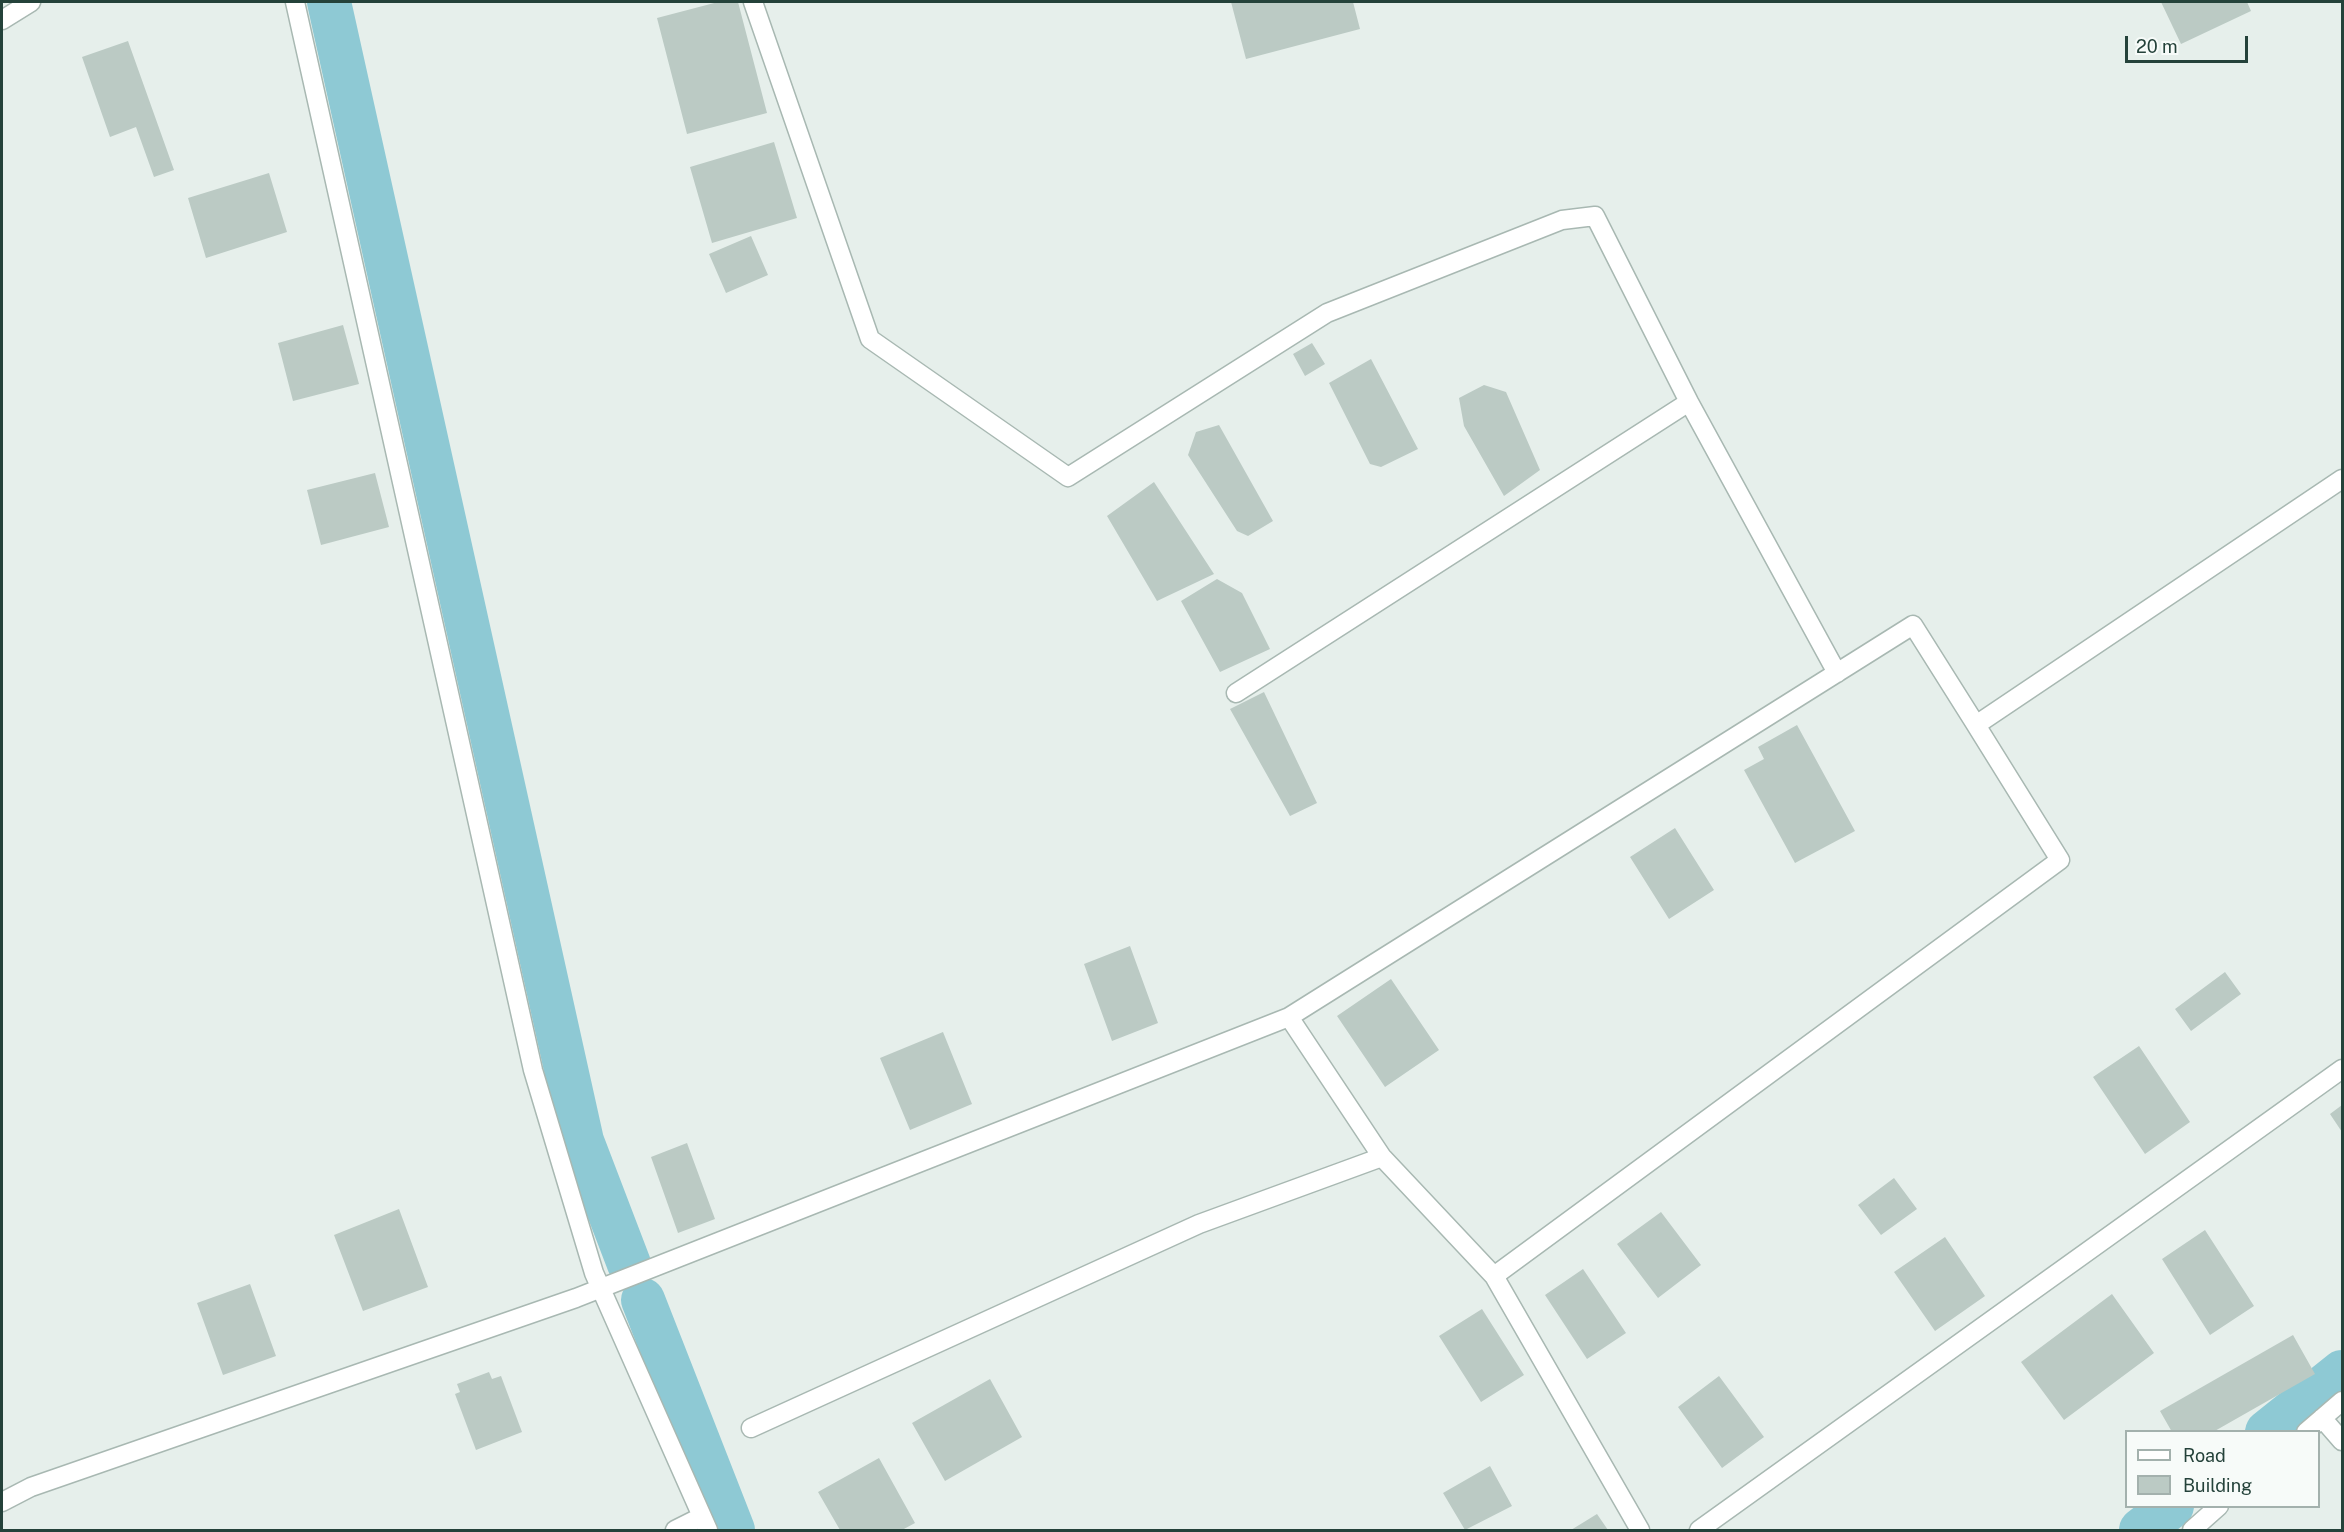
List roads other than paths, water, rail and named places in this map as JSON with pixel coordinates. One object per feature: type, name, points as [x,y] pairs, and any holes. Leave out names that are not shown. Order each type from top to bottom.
[{"type":"street","points":[[2,20],[31,2]]},
{"type":"street","points":[[295,2],[532,1070],[600,1289],[704,1524],[675,1530]]},
{"type":"street","points":[[753,2],[870,339],[1068,477],[1327,313],[1562,220],[1595,216],[1689,402],[1837,673]]},
{"type":"street","points":[[1236,693],[1689,402]]},
{"type":"street","points":[[1976,725],[2343,479]]},
{"type":"street","points":[[2,1502],[31,1487],[600,1289],[1289,1017],[1913,625],[2060,860],[1494,1276]]},
{"type":"street","points":[[1289,1017],[1382,1157],[1494,1276],[1640,1530]]},
{"type":"street","points":[[1699,1530],[2343,1069]]},
{"type":"street","points":[[751,1428],[1199,1224],[1382,1157]]},
{"type":"street","points":[[2307,1430],[2343,1401]]},
{"type":"street","points":[[2322,1418],[2343,1441]]},
{"type":"street","points":[[2192,1530],[2217,1508]]},
{"type":"waterway","points":[[329,2],[582,1141],[629,1264]]},
{"type":"waterway","points":[[643,1300],[733,1530]]},
{"type":"waterway","points":[[2270,1430],[2342,1372]]},
{"type":"waterway","points":[[2141,1530],[2169,1508]]}]
